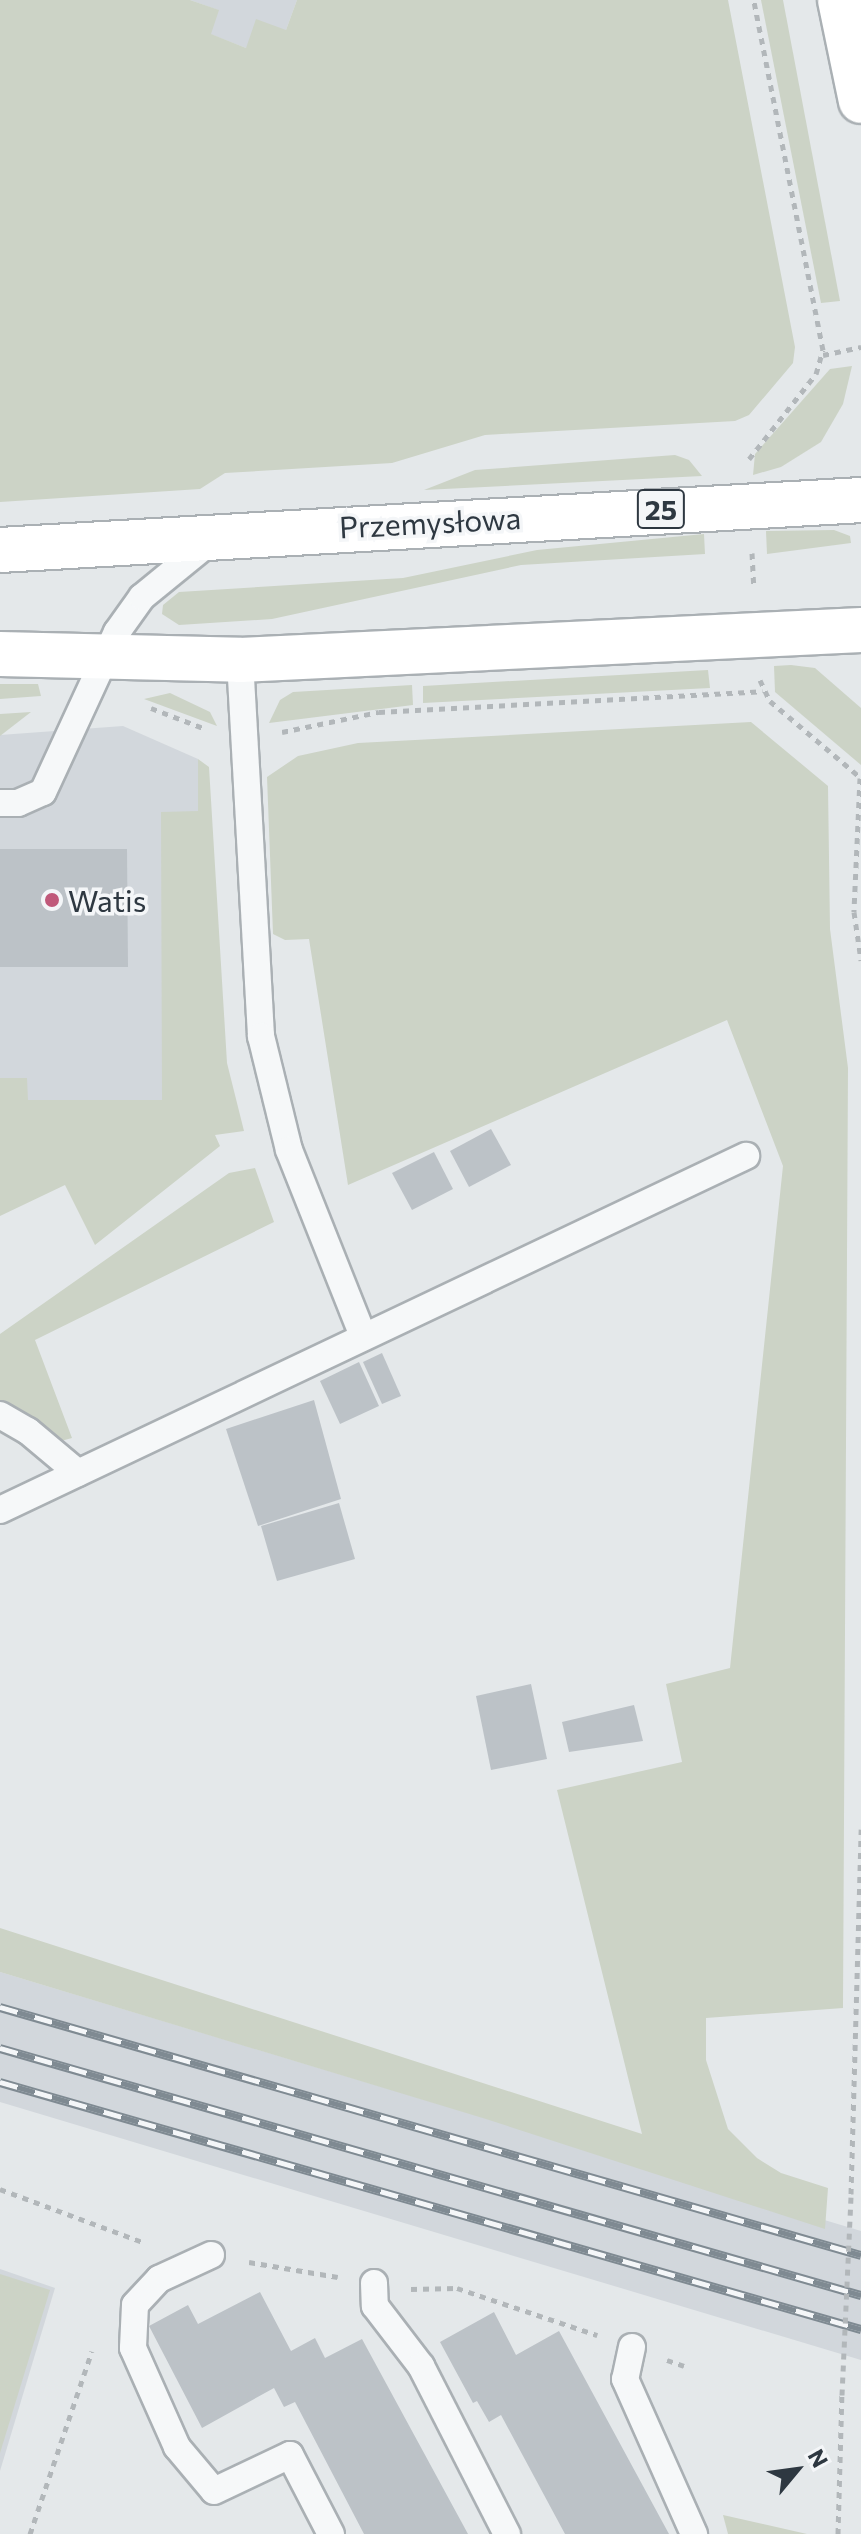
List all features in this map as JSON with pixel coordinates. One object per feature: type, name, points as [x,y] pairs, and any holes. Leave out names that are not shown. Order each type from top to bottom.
[{"type":"main road","points":[[840,0],[861,101]]},
{"type":"main road","name":"Przemysłowa","points":[[0,550],[219,534],[861,500]]},
{"type":"main road","points":[[0,654],[99,673],[240,660],[861,630]]},
{"type":"lane","points":[[0,803],[18,803],[43,792],[117,632],[142,597],[219,534]]},
{"type":"lane","points":[[240,660],[261,1036],[289,1150],[363,1336]]},
{"type":"lane","points":[[0,1510],[746,1156]]},
{"type":"lane","points":[[0,1415],[28,1431],[78,1473]]},
{"type":"lane","points":[[211,2255],[159,2279],[135,2305],[133,2348],[177,2447],[214,2491],[290,2455],[331,2534]]},
{"type":"lane","points":[[374,2283],[375,2306],[421,2366],[507,2534]]},
{"type":"lane","points":[[632,2347],[625,2379],[694,2534]]},
{"type":"path","points":[[754,0],[823,355],[816,374],[748,461],[748,505],[762,691],[860,778],[854,912],[861,960]]},
{"type":"path","points":[[823,355],[861,347]]},
{"type":"path","points":[[99,673],[219,734],[245,736],[379,712],[762,691]]},
{"type":"path","points":[[838,2534],[861,1829]]},
{"type":"path","points":[[30,2534],[95,2343]]},
{"type":"shaded area","points":[[0,0],[190,0],[219,10],[211,34],[246,48],[256,19],[286,30],[297,0],[728,0],[795,347],[793,363],[749,415],[735,421],[485,435],[392,463],[225,473],[200,489],[0,502]]},
{"type":"shaded area","points":[[190,0],[297,0],[286,30],[246,48],[210,34],[218,10]]},
{"type":"shaded area","points":[[761,0],[783,0],[840,301],[821,303]]},
{"type":"shaded area","points":[[852,366],[843,404],[821,442],[781,467],[753,475],[755,454],[830,369]]},
{"type":"shaded area","points":[[675,455],[689,460],[702,476],[424,490],[475,470]]},
{"type":"shaded area","points":[[834,530],[850,536],[851,543],[767,554],[766,531]]},
{"type":"shaded area","points":[[704,534],[705,554],[521,565],[272,619],[179,625],[162,614],[163,605],[179,592],[403,578],[537,550]]},
{"type":"shaded area","points":[[774,666],[815,668],[861,708],[861,765],[775,692]]},
{"type":"shaded area","points":[[708,670],[710,688],[423,703],[423,686]]},
{"type":"shaded area","points":[[0,684],[38,684],[41,696],[0,699]]},
{"type":"shaded area","points":[[412,685],[413,705],[269,723],[280,700],[293,692]]},
{"type":"shaded area","points":[[170,693],[210,712],[217,726],[144,699]]},
{"type":"shaded area","points":[[31,712],[0,736],[0,714]]},
{"type":"shaded area","points":[[751,722],[828,786],[830,929],[848,1068],[843,2008],[706,2018],[706,2060],[728,2129],[757,2158],[781,2173],[828,2188],[825,2229],[486,2119],[0,1972],[0,1928],[642,2134],[557,1790],[682,1762],[666,1684],[730,1668],[783,1166],[727,1020],[348,1185],[309,939],[285,940],[273,934],[267,777],[298,756],[358,743]]},
{"type":"shaded area","points":[[123,726],[198,759],[203,1071],[160,1110],[0,1108],[0,735]]},
{"type":"shaded area","points":[[198,759],[209,767],[227,1063],[244,1131],[215,1135],[220,1146],[95,1245],[65,1185],[0,1216],[0,1078],[27,1078],[28,1100],[162,1100],[161,812],[198,811]]},
{"type":"shaded area","points":[[255,1168],[274,1222],[35,1340],[72,1438],[61,1441],[0,1401],[0,1334],[229,1173]]},
{"type":"shaded area","points":[[0,1972],[861,2231],[861,2360],[0,2102]]},
{"type":"shaded area","points":[[0,2269],[55,2288],[0,2471]]},
{"type":"shaded area","points":[[0,2274],[50,2290],[0,2453]]},
{"type":"shaded area","points":[[723,2515],[807,2534],[728,2534]]},
{"type":"building","points":[[0,849],[127,849],[128,967],[0,967]]},
{"type":"building","points":[[491,1129],[511,1165],[469,1187],[450,1151]]},
{"type":"building","points":[[434,1152],[453,1189],[412,1210],[392,1173]]},
{"type":"building","points":[[382,1353],[401,1396],[382,1404],[363,1362]]},
{"type":"building","points":[[359,1362],[379,1406],[340,1424],[320,1381]]},
{"type":"building","points":[[314,1400],[341,1499],[258,1526],[226,1429]]},
{"type":"building","points":[[339,1503],[355,1559],[277,1581],[261,1526]]},
{"type":"building","points":[[531,1684],[547,1759],[491,1770],[476,1696]]},
{"type":"building","points":[[634,1705],[643,1741],[569,1752],[562,1722]]},
{"type":"building","points":[[260,2292],[291,2351],[315,2338],[325,2358],[362,2339],[468,2534],[364,2534],[295,2402],[284,2407],[274,2388],[202,2428],[149,2326],[188,2305],[198,2324]]},
{"type":"building","points":[[494,2312],[516,2355],[559,2331],[669,2534],[565,2534],[501,2415],[489,2422],[477,2401],[473,2403],[440,2342]]},
{"type":"railway","points":[[0,2007],[861,2255]]},
{"type":"railway","points":[[0,2048],[861,2295]]},
{"type":"railway","points":[[0,2082],[861,2329]]},
{"type":"place","name":"Watis","points":[[52,900]]}]
